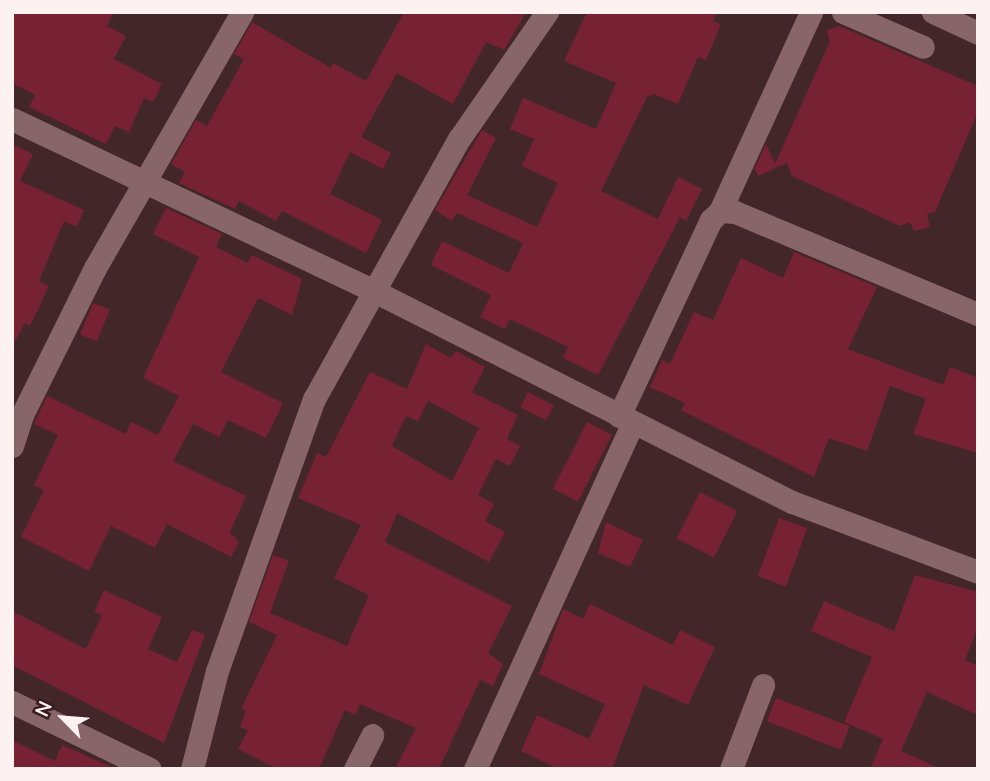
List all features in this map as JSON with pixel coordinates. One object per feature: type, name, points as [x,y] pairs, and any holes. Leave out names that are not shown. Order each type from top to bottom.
[{"type":"street","points":[[12,446],[17,412],[143,183],[242,12]]},
{"type":"street","points":[[192,769],[217,671],[314,399],[459,139],[547,12]]},
{"type":"street","points":[[475,769],[711,220],[720,211],[811,12]]},
{"type":"street","points":[[844,12],[923,47]]},
{"type":"street","points":[[933,12],[978,33]]},
{"type":"street","points":[[12,119],[374,291],[792,502],[978,572]]},
{"type":"street","points":[[720,211],[735,212],[978,314]]},
{"type":"street","points":[[731,769],[763,685]]},
{"type":"street","points":[[12,702],[150,769]]},
{"type":"street","points":[[355,769],[372,735]]},
{"type":"building","points":[[12,12],[114,12],[107,26],[126,36],[114,59],[162,84],[153,102],[144,98],[129,132],[115,126],[106,144],[29,107],[35,95],[12,83]]},
{"type":"building","points":[[404,12],[526,12],[504,50],[486,42],[453,104],[397,73],[361,137],[391,153],[383,169],[350,152],[330,194],[382,220],[366,253],[282,211],[276,221],[239,201],[235,209],[179,183],[185,172],[171,164],[196,120],[207,126],[244,59],[234,54],[252,22],[331,68],[333,63],[366,81]]},
{"type":"building","points":[[587,12],[717,12],[713,21],[721,24],[706,60],[698,57],[678,104],[654,94],[647,97],[601,191],[658,219],[678,177],[702,189],[686,221],[680,217],[598,375],[563,358],[568,347],[510,319],[505,329],[480,317],[491,295],[431,265],[442,241],[509,273],[523,243],[457,213],[452,221],[435,210],[482,130],[496,138],[467,195],[537,227],[558,183],[522,166],[534,139],[510,129],[523,98],[596,129],[616,83],[564,61]]},
{"type":"building","points":[[839,26],[978,86],[978,112],[935,212],[927,214],[930,227],[914,231],[910,222],[900,226],[792,176],[787,163],[758,176],[755,168],[766,144],[775,164],[830,41],[827,30]]},
{"type":"building","points":[[12,144],[33,154],[20,181],[84,210],[77,227],[64,221],[39,281],[49,286],[30,326],[25,323],[12,347]]},
{"type":"building","points":[[166,208],[222,234],[216,247],[248,263],[252,255],[302,279],[292,315],[258,298],[221,372],[283,403],[266,438],[228,420],[219,437],[193,424],[173,461],[246,496],[230,532],[239,542],[231,557],[167,524],[155,548],[111,526],[89,571],[21,537],[44,490],[34,485],[58,435],[34,424],[47,396],[126,434],[131,422],[158,435],[179,396],[143,378],[199,257],[153,234]]},
{"type":"building","points":[[794,252],[877,287],[848,349],[943,385],[950,367],[978,378],[978,453],[913,434],[926,399],[890,386],[867,451],[829,438],[814,477],[681,410],[685,403],[650,387],[662,360],[670,364],[694,312],[713,320],[741,258],[783,278]]},
{"type":"building","points":[[93,303],[110,310],[97,341],[80,335]]},
{"type":"building","points":[[426,344],[451,358],[456,351],[485,367],[472,392],[518,415],[507,439],[520,446],[510,466],[496,459],[478,495],[494,504],[485,521],[505,532],[489,562],[397,513],[385,542],[512,606],[488,653],[503,664],[493,686],[480,680],[439,769],[395,769],[416,728],[360,704],[355,715],[345,710],[319,769],[277,769],[238,749],[248,730],[240,727],[246,711],[241,709],[277,635],[249,622],[273,555],[289,561],[270,613],[347,646],[369,595],[334,578],[361,525],[298,498],[317,453],[326,457],[370,372],[407,389]],"holes":[[[428,401],[479,428],[452,481],[392,446],[406,416],[418,421]]]},
{"type":"building","points":[[528,392],[554,405],[546,420],[520,407]]},
{"type":"building","points":[[587,422],[612,435],[578,502],[553,489]]},
{"type":"building","points":[[700,492],[737,511],[714,557],[676,538]]},
{"type":"building","points":[[779,518],[807,528],[786,587],[758,576]]},
{"type":"building","points":[[606,522],[643,540],[630,567],[598,553]]},
{"type":"building","points":[[915,575],[978,592],[978,627],[965,660],[978,666],[978,715],[927,692],[901,751],[941,769],[870,769],[883,739],[844,722],[872,657],[811,631],[824,601],[894,631]]},
{"type":"building","points":[[104,590],[162,617],[148,649],[177,662],[192,630],[205,635],[164,743],[12,665],[12,611],[86,649],[102,615],[94,612]]},
{"type":"building","points":[[590,604],[673,645],[680,630],[715,647],[688,705],[644,685],[612,769],[559,769],[521,751],[537,715],[589,739],[605,704],[539,674],[563,609],[583,619]]},
{"type":"building","points":[[776,698],[850,726],[841,750],[767,721]]},
{"type":"building","points":[[12,740],[55,761],[62,745],[116,769],[12,769]]}]
